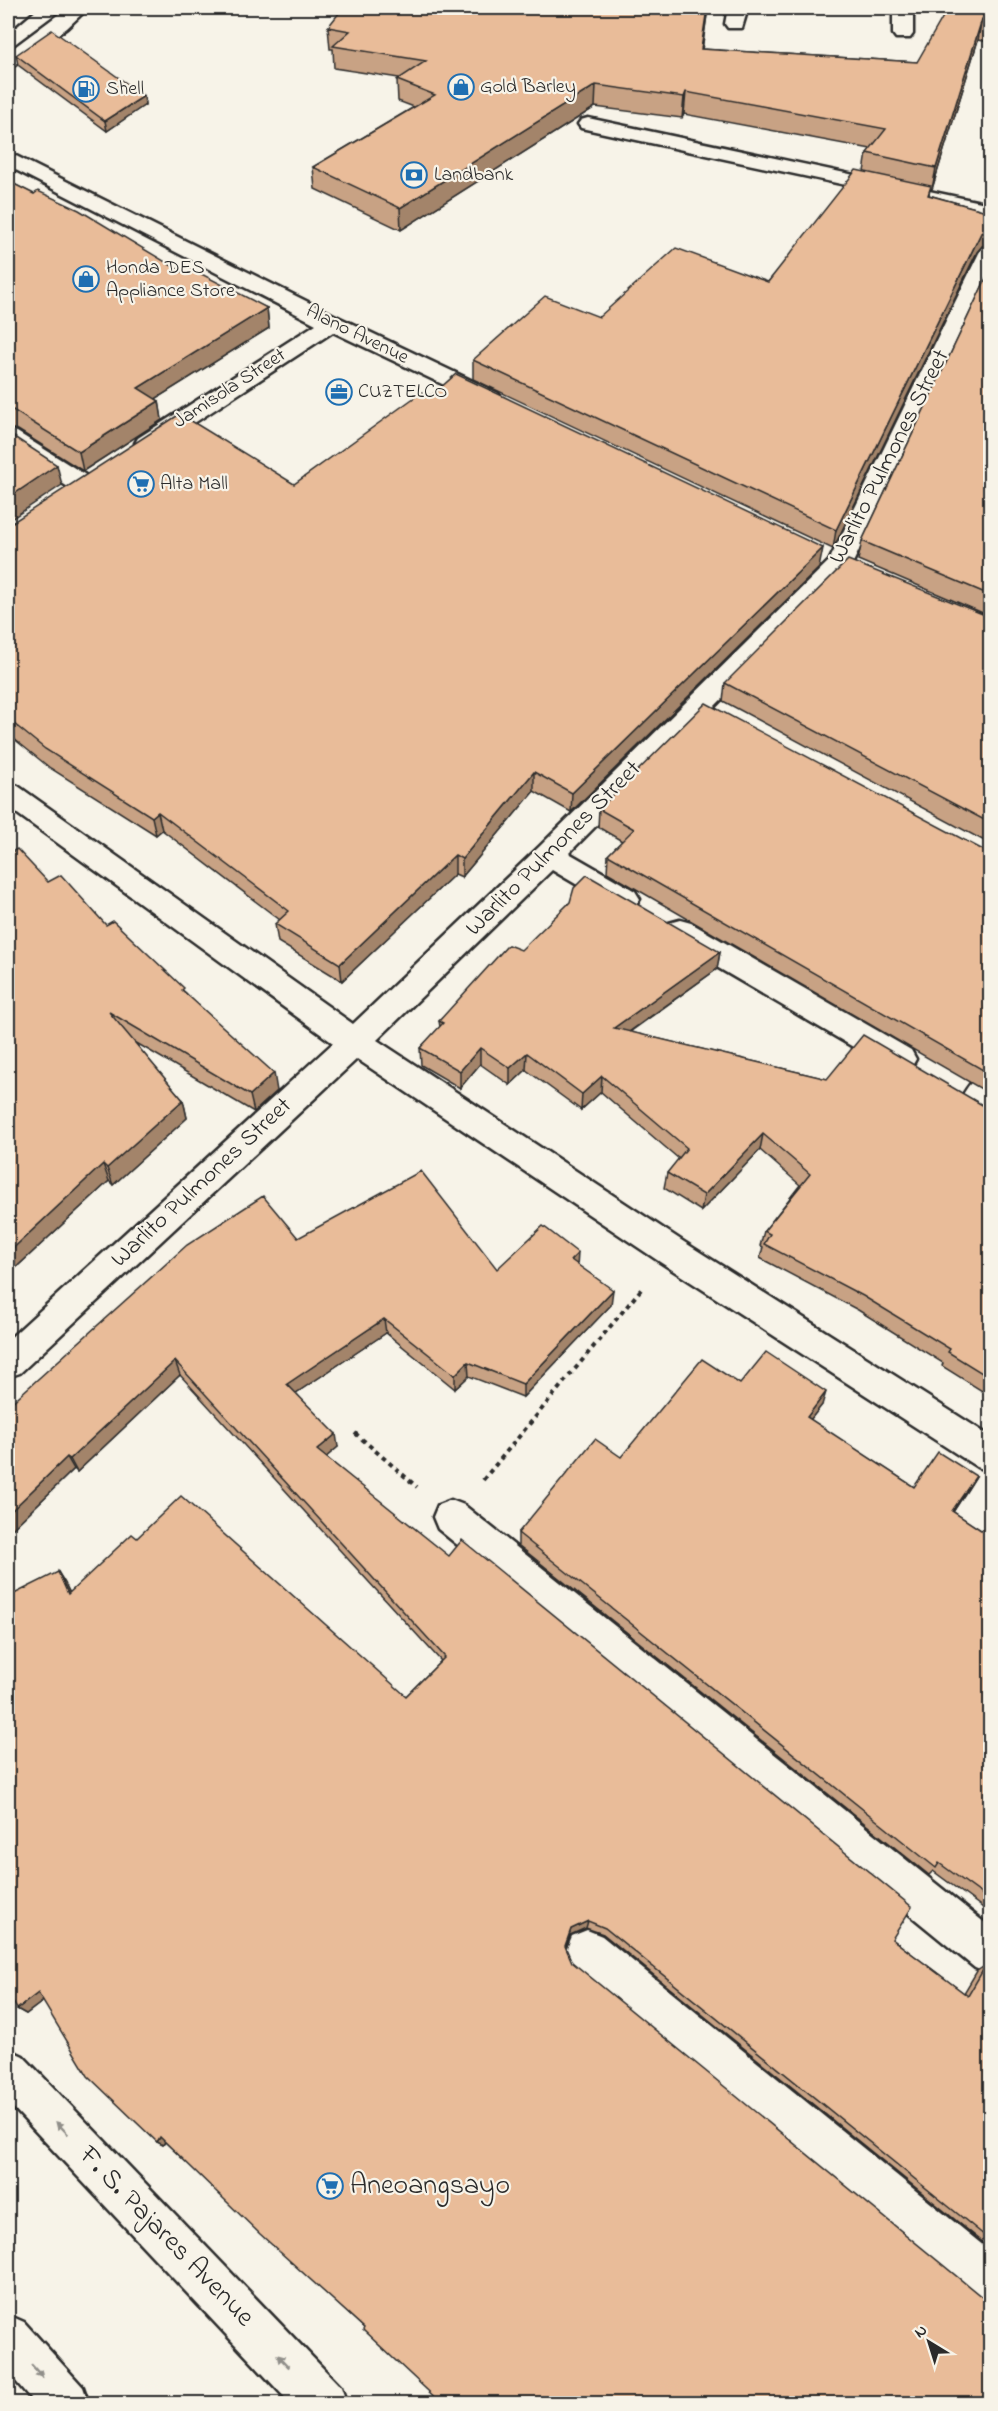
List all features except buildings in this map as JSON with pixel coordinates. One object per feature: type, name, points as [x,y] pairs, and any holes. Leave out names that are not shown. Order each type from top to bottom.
[{"type":"street","points":[[8,21],[25,8]]},
{"type":"street","points":[[8,61],[60,24],[78,8]]},
{"type":"street","points":[[903,8],[903,34]]},
{"type":"street","points":[[588,124],[990,210]]},
{"type":"street","name":"Alano Avenue","points":[[8,158],[332,323],[505,406]]},
{"type":"street","name":"Warlito Pulmones Street","points":[[8,1362],[355,1042],[549,855],[710,709],[840,565],[990,253]]},
{"type":"street","name":"Jamisola Street","points":[[132,452],[332,323]]},
{"type":"street","points":[[8,437],[83,484]]},
{"type":"street","points":[[8,793],[355,1042],[672,1252],[990,1455]]},
{"type":"street","points":[[549,855],[924,1072]]},
{"type":"street","points":[[451,1517],[990,1953]]},
{"type":"street","points":[[587,1951],[990,2280]]},
{"type":"street","name":"F. S. Pajares Avenue","points":[[8,2071],[324,2403]]},
{"type":"street","points":[[8,2338],[66,2403]]},
{"type":"path","points":[[355,1433],[451,1517],[672,1252]]},
{"type":"place","name":"Gold Barley","points":[[461,87]]},
{"type":"place","name":"Shell","points":[[86,89]]},
{"type":"place","name":"Landbank","points":[[414,175]]},
{"type":"place","name":"Honda DES Appliance Store","points":[[86,279]]},
{"type":"place","name":"CUZTELCO","points":[[339,392]]},
{"type":"place","name":"Alta Mall","points":[[141,484]]},
{"type":"place","name":"Aneoangsayo","points":[[330,2186]]}]
